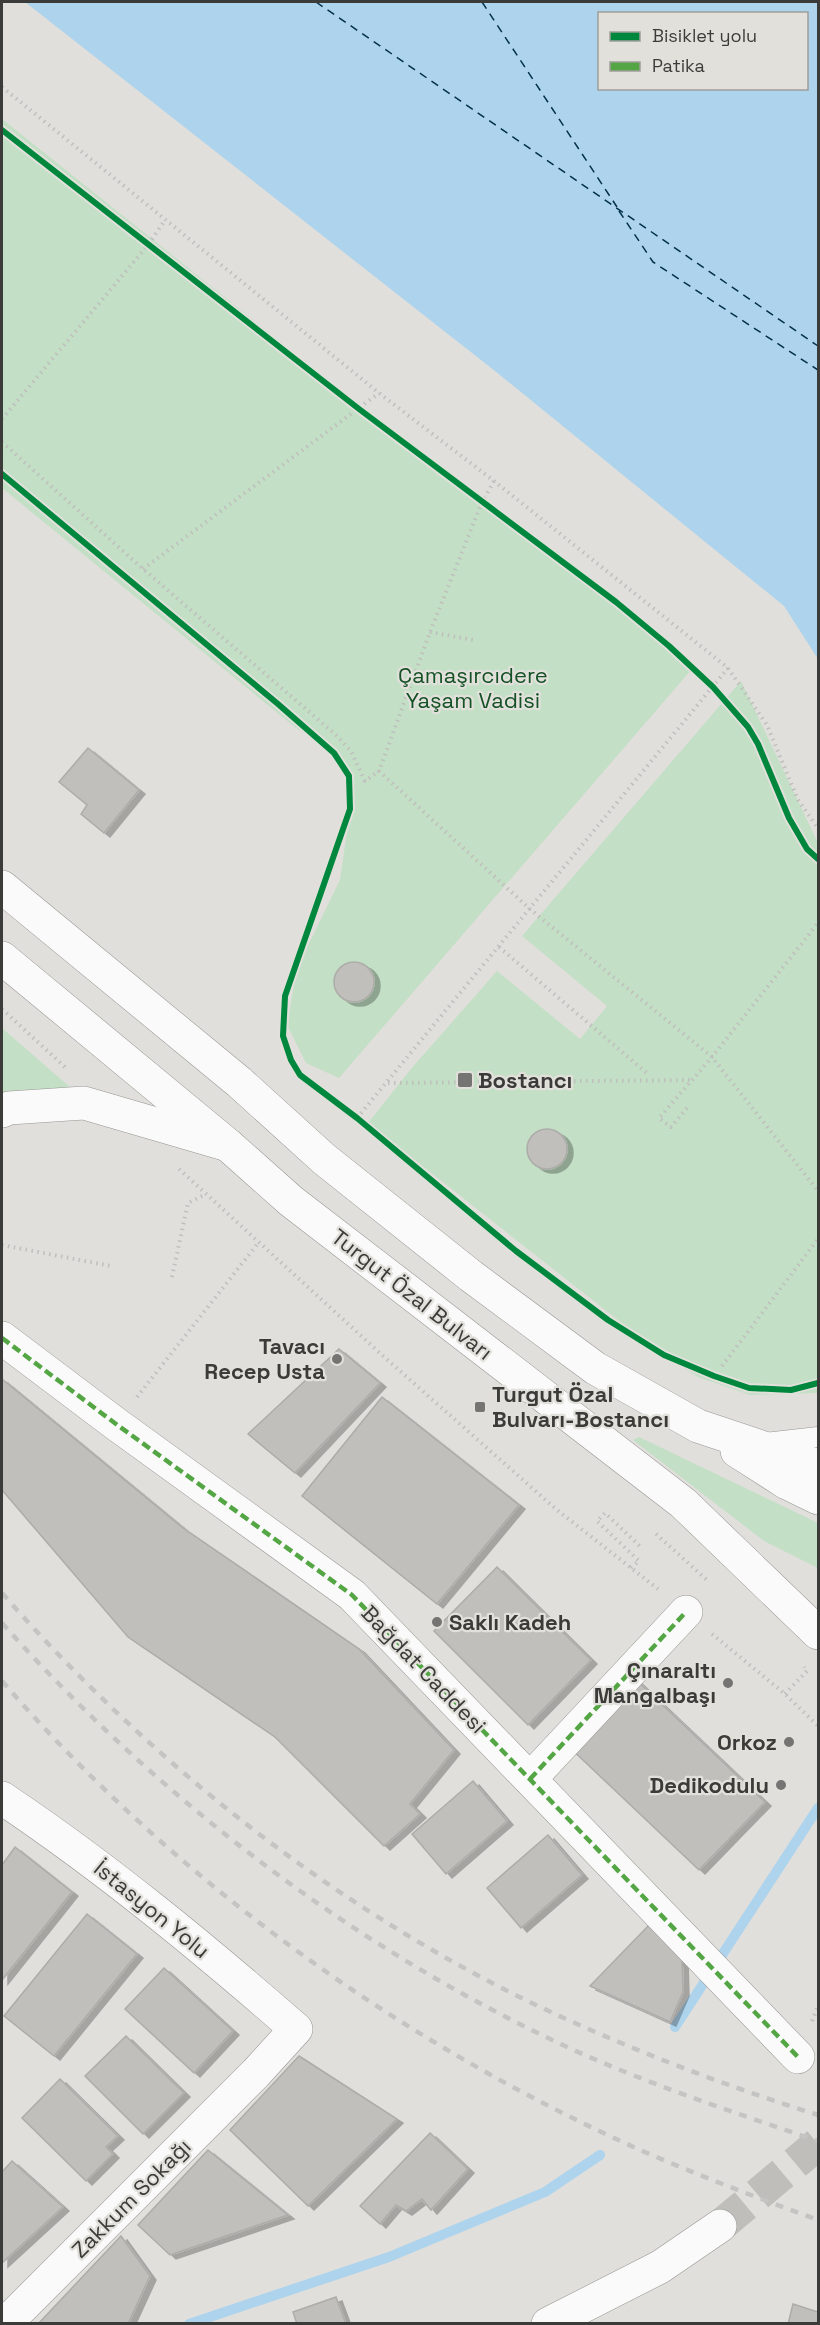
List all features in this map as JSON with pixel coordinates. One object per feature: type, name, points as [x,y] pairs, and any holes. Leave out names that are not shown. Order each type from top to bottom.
[{"type":"main road","points":[[2,887],[239,1082],[324,1159],[471,1276],[595,1368],[698,1426],[787,1483],[819,1498]]},
{"type":"main road","name":"Turgut Özal Bulvarı","points":[[2,958],[228,1145],[291,1201],[683,1503],[819,1633]]},
{"type":"main road","points":[[2,1112],[9,1108],[84,1103],[228,1145]]},
{"type":"main road","name":"Bağdat Caddesi","points":[[2,1338],[116,1424],[352,1595],[798,2057]]},
{"type":"main road","points":[[698,1426],[819,1466]]},
{"type":"main road","points":[[530,1779],[686,1611]]},
{"type":"main road","name":"İstasyon Yolu","points":[[2,1798],[64,1839],[246,1985],[296,2029]]},
{"type":"main road","name":"Zakkum Sokağı","points":[[5,2324],[256,2073],[296,2029]]},
{"type":"main road","points":[[548,2324],[660,2267],[720,2226]]},
{"type":"lane","points":[[755,1444],[819,1437]]},
{"type":"path","points":[[2,87],[379,393],[494,481],[728,668],[767,725],[798,800],[819,828]]},
{"type":"path","points":[[2,419],[148,245],[165,220]]},
{"type":"path","points":[[139,238],[157,252]]},
{"type":"path","points":[[143,569],[379,393]]},
{"type":"path","points":[[350,402],[368,416]]},
{"type":"path","points":[[2,442],[143,569],[335,734],[351,751],[365,781],[379,771],[430,632],[482,502],[494,481]]},
{"type":"path","points":[[473,494],[492,509]]},
{"type":"path","points":[[430,632],[473,640]]},
{"type":"path","points":[[357,1118],[531,910],[728,668]]},
{"type":"path","points":[[704,679],[720,695]]},
{"type":"path","points":[[379,771],[531,910],[712,1057],[818,1188]]},
{"type":"path","points":[[687,1108],[671,1127],[659,1118],[712,1057],[819,923]]},
{"type":"path","points":[[499,947],[649,1075]]},
{"type":"path","points":[[2,1009],[71,1071]]},
{"type":"path","points":[[388,1083],[692,1080]]},
{"type":"path","points":[[349,1112],[366,1126]]},
{"type":"path","points":[[173,1164],[382,1355],[557,1510],[686,1611],[785,1694],[819,1726]]},
{"type":"path","points":[[172,1277],[188,1203],[206,1194]]},
{"type":"path","points":[[722,1366],[819,1239]]},
{"type":"path","points":[[116,1424],[260,1242]]},
{"type":"path","points":[[2,1245],[111,1266]]},
{"type":"path","points":[[631,1568],[639,1561],[597,1521],[605,1514],[642,1548]]},
{"type":"path","points":[[785,1694],[807,1671]]},
{"type":"green space","name":"Çamaşırcıdere Yaşam Vadisi","points":[[2,119],[426,458],[494,506],[692,669],[339,1078],[306,1063],[287,1025],[297,968],[340,880],[354,783],[334,753],[296,728],[2,488]]},
{"type":"green space","points":[[741,681],[818,843],[818,1393],[750,1395],[698,1377],[661,1354],[368,1123],[410,1070],[497,971],[580,1039],[607,1006],[522,936]]},
{"type":"green space","points":[[2,1028],[71,1088],[2,1097]]},
{"type":"green space","points":[[639,1437],[818,1523],[818,1568],[764,1541],[633,1440]]},
{"type":"water","points":[[25,2],[818,2],[818,659],[784,606],[495,371]]},
{"type":"building","points":[[88,748],[139,790],[104,833],[81,814],[87,805],[59,782]]},
{"type":"building","points":[[354,962],[362,963],[368,968],[373,974],[373,990],[368,996],[362,1001],[354,1002],[346,1001],[340,996],[335,990],[334,982],[335,974],[340,968],[346,963]]},
{"type":"building","points":[[547,1129],[555,1130],[561,1135],[566,1141],[566,1157],[561,1163],[555,1168],[547,1169],[539,1168],[533,1163],[528,1157],[527,1149],[528,1141],[533,1135],[539,1130]]},
{"type":"building","points":[[339,1349],[380,1383],[295,1473],[248,1434]]},
{"type":"building","points":[[2,1379],[183,1528],[359,1649],[454,1750],[410,1804],[420,1814],[384,1846],[275,1737],[128,1637],[2,1490]]},
{"type":"building","points":[[382,1397],[519,1505],[437,1604],[302,1496]]},
{"type":"building","points":[[497,1567],[591,1660],[528,1725],[434,1631]]},
{"type":"building","points":[[631,1675],[765,1802],[699,1870],[565,1743]]},
{"type":"building","points":[[473,1781],[507,1821],[446,1874],[412,1834]]},
{"type":"building","points":[[548,1835],[582,1875],[521,1928],[487,1888]]},
{"type":"building","points":[[15,1847],[72,1892],[2,1980],[2,1865]]},
{"type":"building","points":[[87,1914],[137,1954],[54,2056],[4,2016]]},
{"type":"building","points":[[649,1925],[682,1957],[683,1992],[670,2022],[590,1986]]},
{"type":"building","points":[[164,1968],[233,2031],[194,2073],[125,2009]]},
{"type":"building","points":[[126,2036],[184,2093],[143,2134],[85,2076]]},
{"type":"building","points":[[299,2056],[397,2119],[308,2206],[230,2130]]},
{"type":"building","points":[[60,2079],[118,2136],[106,2147],[113,2154],[86,2181],[22,2118]]},
{"type":"building","points":[[430,2133],[468,2169],[431,2210],[422,2199],[406,2211],[396,2205],[380,2224],[360,2206]]},
{"type":"building","points":[[208,2150],[288,2215],[170,2255],[138,2225]]},
{"type":"building","points":[[12,2161],[63,2207],[2,2263],[2,2172]]},
{"type":"building","points":[[121,2236],[150,2276],[128,2324],[38,2324]]},
{"type":"building","points":[[336,2297],[346,2324],[297,2324],[293,2312]]},
{"type":"building","points":[[793,2304],[818,2312],[818,2324],[788,2324]]},
{"type":"waterway","points":[[675,2027],[818,1808]]},
{"type":"waterway","points":[[189,2324],[389,2257],[545,2192],[600,2155]]},
{"type":"ferry route","points":[[316,2],[818,346]]},
{"type":"ferry route","points":[[482,2],[617,207]]},
{"type":"ferry route","points":[[619,211],[653,262],[818,370]]},
{"type":"tunnel","points":[[720,2226],[818,2144]]},
{"type":"railway","points":[[2,1593],[59,1656],[183,1773],[318,1877],[389,1924],[463,1967],[572,2022],[677,2065],[818,2115]]},
{"type":"railway","points":[[2,1623],[62,1687],[126,1749],[193,1808],[262,1863],[334,1915],[409,1963],[486,2007],[596,2060],[690,2097],[818,2141]]},
{"type":"railway","points":[[2,1681],[69,1754],[140,1823],[216,1888],[294,1949],[377,2006],[462,2058],[549,2106],[660,2159],[818,2220]]},
{"type":"marked path","points":[[2,1338],[116,1424],[352,1595],[798,2057]]},
{"type":"marked path","points":[[530,1779],[686,1612]]},
{"type":"cycle path","points":[[2,130],[359,409],[616,602],[669,646],[713,687],[748,727],[758,744],[789,818],[807,849],[818,859]]},
{"type":"cycle path","points":[[2,474],[278,704],[334,753],[349,776],[350,809],[285,996],[283,1036],[291,1060],[300,1075],[357,1118],[516,1251],[608,1320],[664,1355],[749,1388],[791,1390],[818,1383]]},
{"type":"place","name":"Bostancı","points":[[465,1080]]},
{"type":"place","name":"Tavacı Recep Usta","points":[[337,1359]]},
{"type":"place","name":"Turgut Özal Bulvarı-Bostancı","points":[[480,1407]]},
{"type":"place","name":"Saklı Kadeh","points":[[437,1622]]},
{"type":"place","name":"Çınaraltı Mangalbaşı","points":[[728,1683]]},
{"type":"place","name":"Orkoz","points":[[789,1742]]},
{"type":"place","name":"Dedikodulu","points":[[781,1785]]}]
